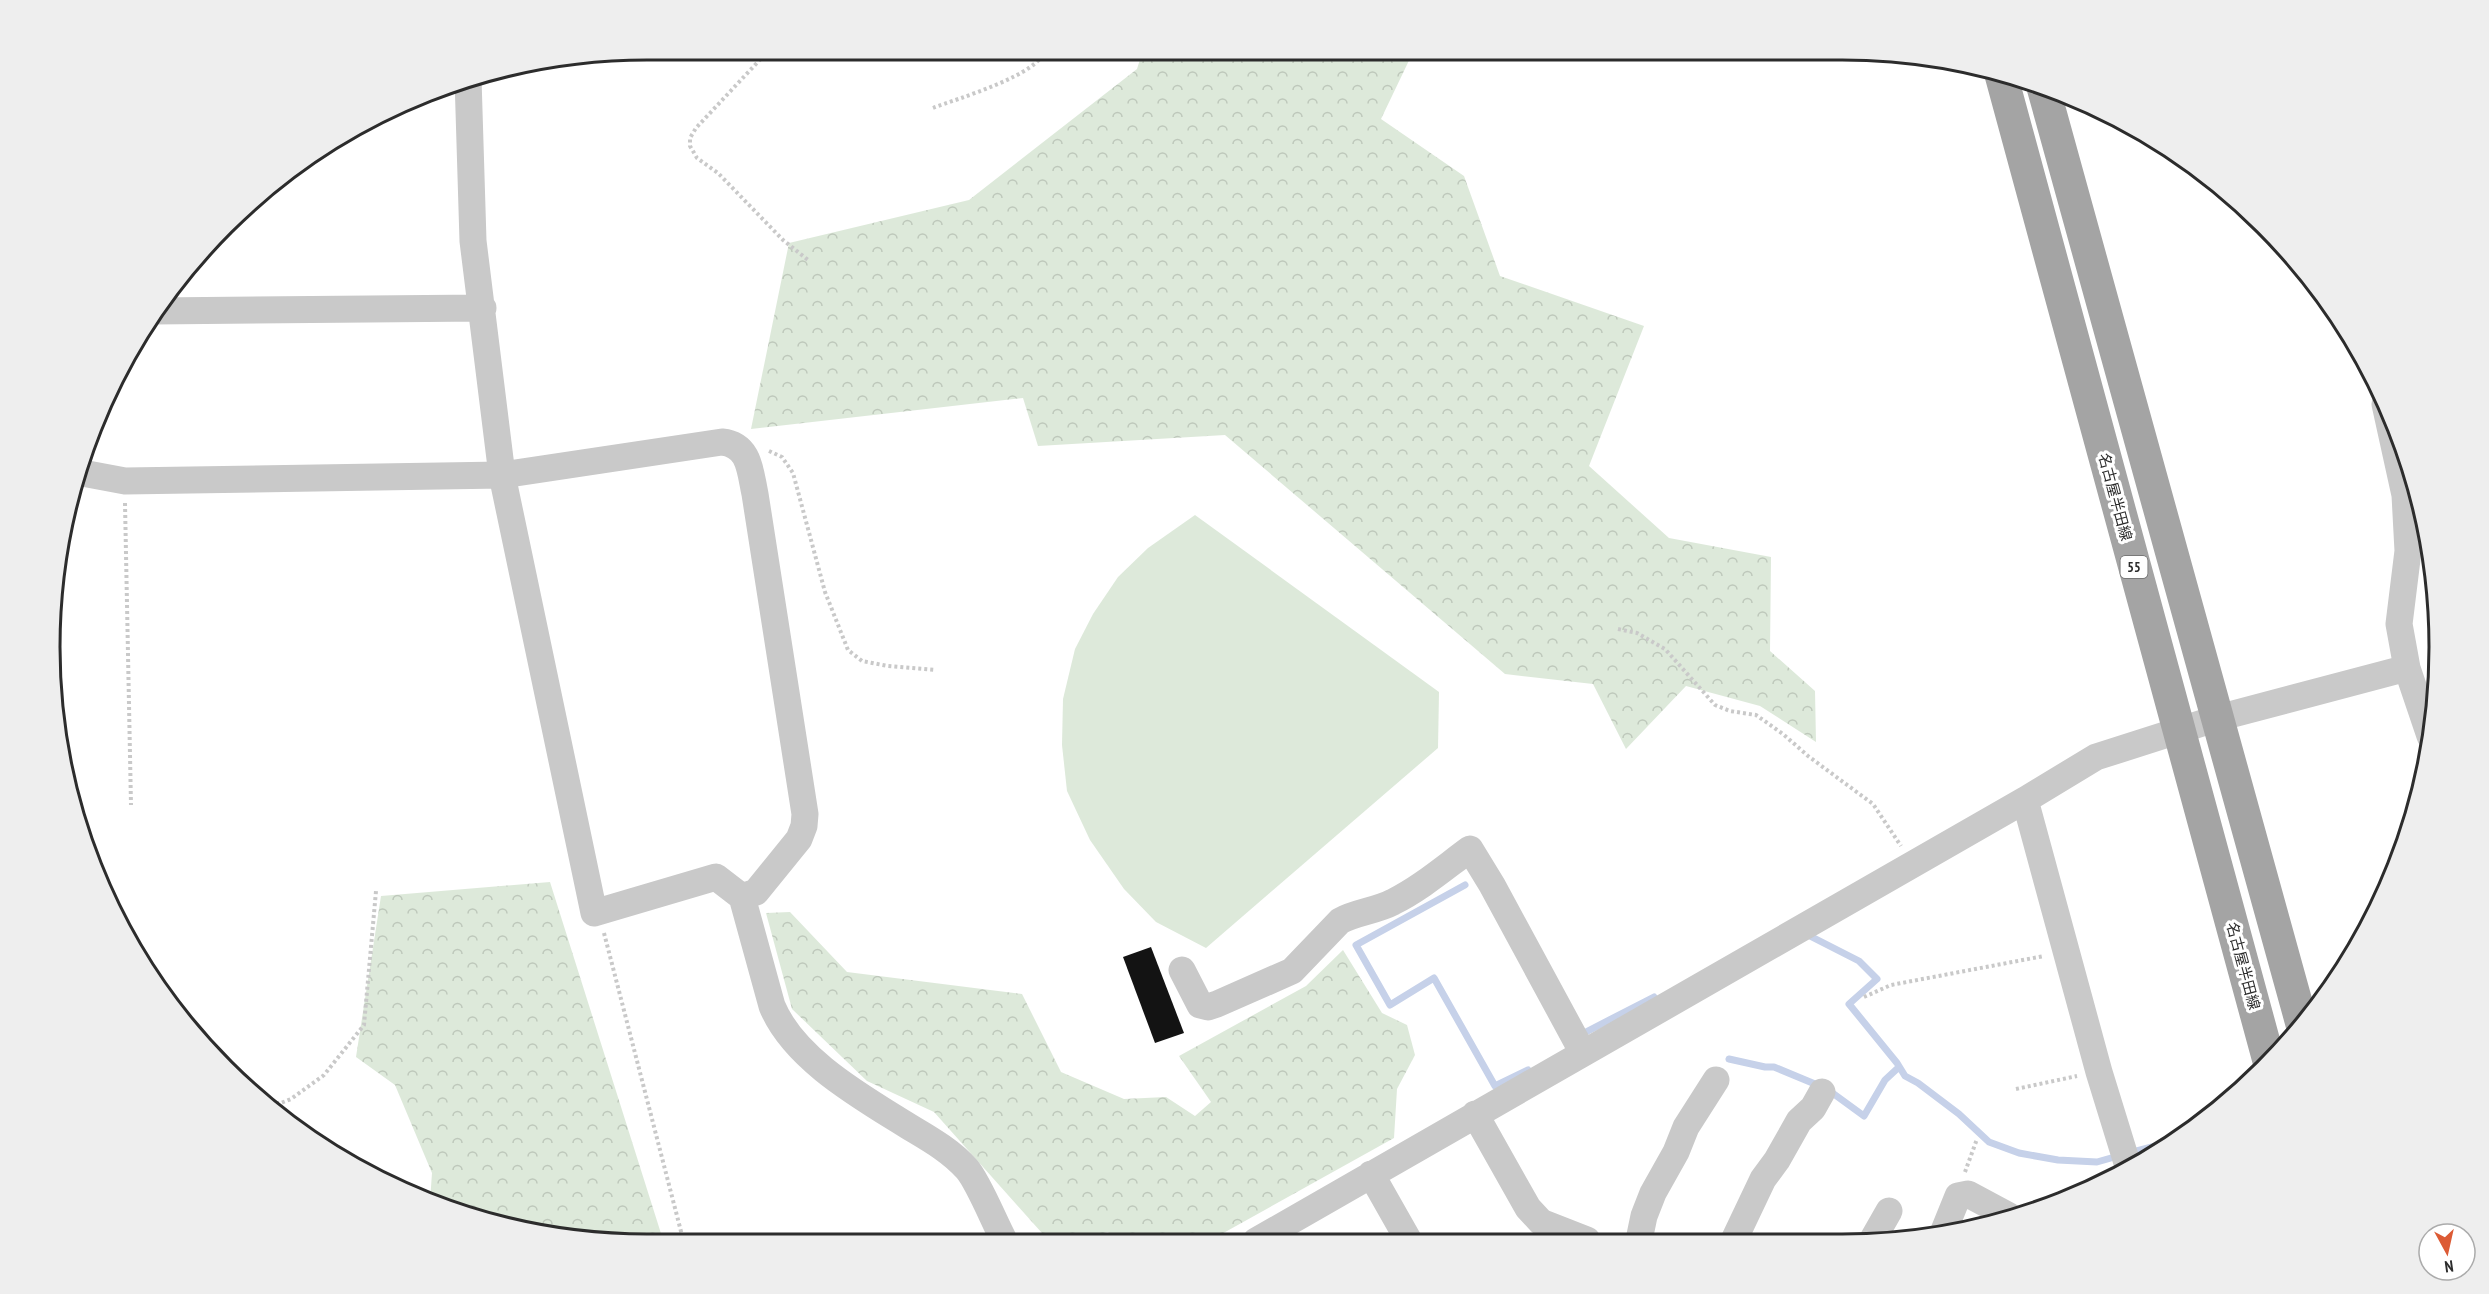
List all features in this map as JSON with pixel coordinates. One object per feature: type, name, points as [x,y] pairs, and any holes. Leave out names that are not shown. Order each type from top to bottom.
[{"type":"main road","name":"名古屋半田線","points":[[2003,83],[2266,1052]]},
{"type":"main road","points":[[2051,99],[2299,1014]]},
{"type":"street","points":[[468,88],[473,241],[502,475],[594,913],[716,877],[742,897],[778,1021],[801,1048],[854,1092],[944,1148],[968,1170],[1001,1234]]},
{"type":"street","points":[[166,311],[483,308]]},
{"type":"street","points":[[86,474],[125,481],[502,475],[722,442],[734,443],[746,453],[755,494],[805,814],[804,826],[799,839],[756,892],[742,897]]},
{"type":"street","points":[[2395,451],[2405,495],[2408,551],[2399,624],[2407,668],[2424,720]]},
{"type":"street","points":[[1268,1234],[2025,800],[2096,757],[2218,718],[2407,668]]},
{"type":"street","points":[[2025,800],[2099,1072],[2126,1160]]},
{"type":"street","points":[[1182,969],[1200,1005],[1208,1007],[1217,1004],[1292,971],[1340,921],[1350,915],[1374,911],[1392,902],[1436,877],[1470,849],[1492,885],[1583,1053]]},
{"type":"street","points":[[1640,1234],[1653,1193],[1676,1152],[1686,1127],[1716,1080]]},
{"type":"street","points":[[1737,1234],[1763,1179],[1777,1160],[1799,1121],[1813,1108],[1822,1092]]},
{"type":"street","points":[[1475,1114],[1528,1209],[1541,1222],[1572,1234]]},
{"type":"street","points":[[1371,1174],[1405,1234]]},
{"type":"street","points":[[1945,1225],[1958,1196],[1968,1194],[2001,1212]]},
{"type":"street","points":[[1876,1233],[1889,1211]]},
{"type":"path","points":[[760,60],[696,128],[690,138],[690,146],[697,158],[718,172],[783,240],[808,260]]},
{"type":"path","points":[[933,108],[995,85],[1032,68],[1041,60]]},
{"type":"path","points":[[746,453],[757,449],[768,450],[782,457],[794,473],[825,592],[848,651],[862,661],[936,670]]},
{"type":"path","points":[[125,481],[131,804]]},
{"type":"path","points":[[1618,629],[1637,633],[1665,649],[1715,705],[1730,711],[1756,715],[1873,804],[1913,864]]},
{"type":"path","points":[[278,1103],[291,1099],[324,1075],[364,1025],[376,891]]},
{"type":"path","points":[[599,912],[682,1234]]},
{"type":"path","points":[[1864,997],[1891,985],[2067,951]]},
{"type":"path","points":[[2016,1089],[2099,1072]]},
{"type":"path","points":[[1961,1196],[1960,1185],[1977,1139]]},
{"type":"green space","points":[[1140,60],[1409,60],[1381,119],[1464,176],[1500,276],[1644,326],[1589,466],[1669,538],[1771,557],[1770,651],[1815,691],[1816,742],[1760,706],[1686,686],[1626,749],[1593,684],[1505,674],[1225,435],[1038,446],[1023,398],[751,429],[789,243],[969,200],[1137,69]]},
{"type":"green space","points":[[1195,515],[1439,692],[1438,748],[1206,948],[1156,922],[1124,889],[1090,840],[1067,791],[1062,745],[1063,699],[1075,649],[1093,614],[1118,577],[1148,548]]},
{"type":"green space","points":[[550,882],[661,1234],[609,1233],[532,1223],[458,1203],[431,1192],[432,1173],[395,1085],[356,1057],[381,896]]},
{"type":"green space","points":[[790,912],[847,972],[1022,994],[1061,1072],[1124,1099],[1166,1097],[1195,1116],[1211,1102],[1179,1056],[1306,986],[1343,950],[1382,1013],[1407,1025],[1415,1055],[1397,1089],[1394,1138],[1222,1234],[1110,1234],[1108,1232],[1043,1234],[934,1112],[867,1081],[792,1009],[766,913]]},
{"type":"building","points":[[1151,947],[1184,1033],[1155,1043],[1123,957]]},
{"type":"waterway","points":[[1465,885],[1356,945],[1390,1005],[1434,978],[1495,1086],[1528,1070]]},
{"type":"waterway","points":[[1806,934],[1859,961],[1877,979],[1849,1004],[1905,1076],[1959,1114],[1989,1142],[2019,1153],[2058,1160],[2097,1162],[2118,1156]]},
{"type":"waterway","points":[[1584,1033],[1654,997]]},
{"type":"waterway","points":[[1729,1059],[1774,1067],[1827,1089],[1864,1116],[1885,1080],[1899,1067]]},
{"type":"waterway","points":[[2129,1153],[2147,1148]]}]
